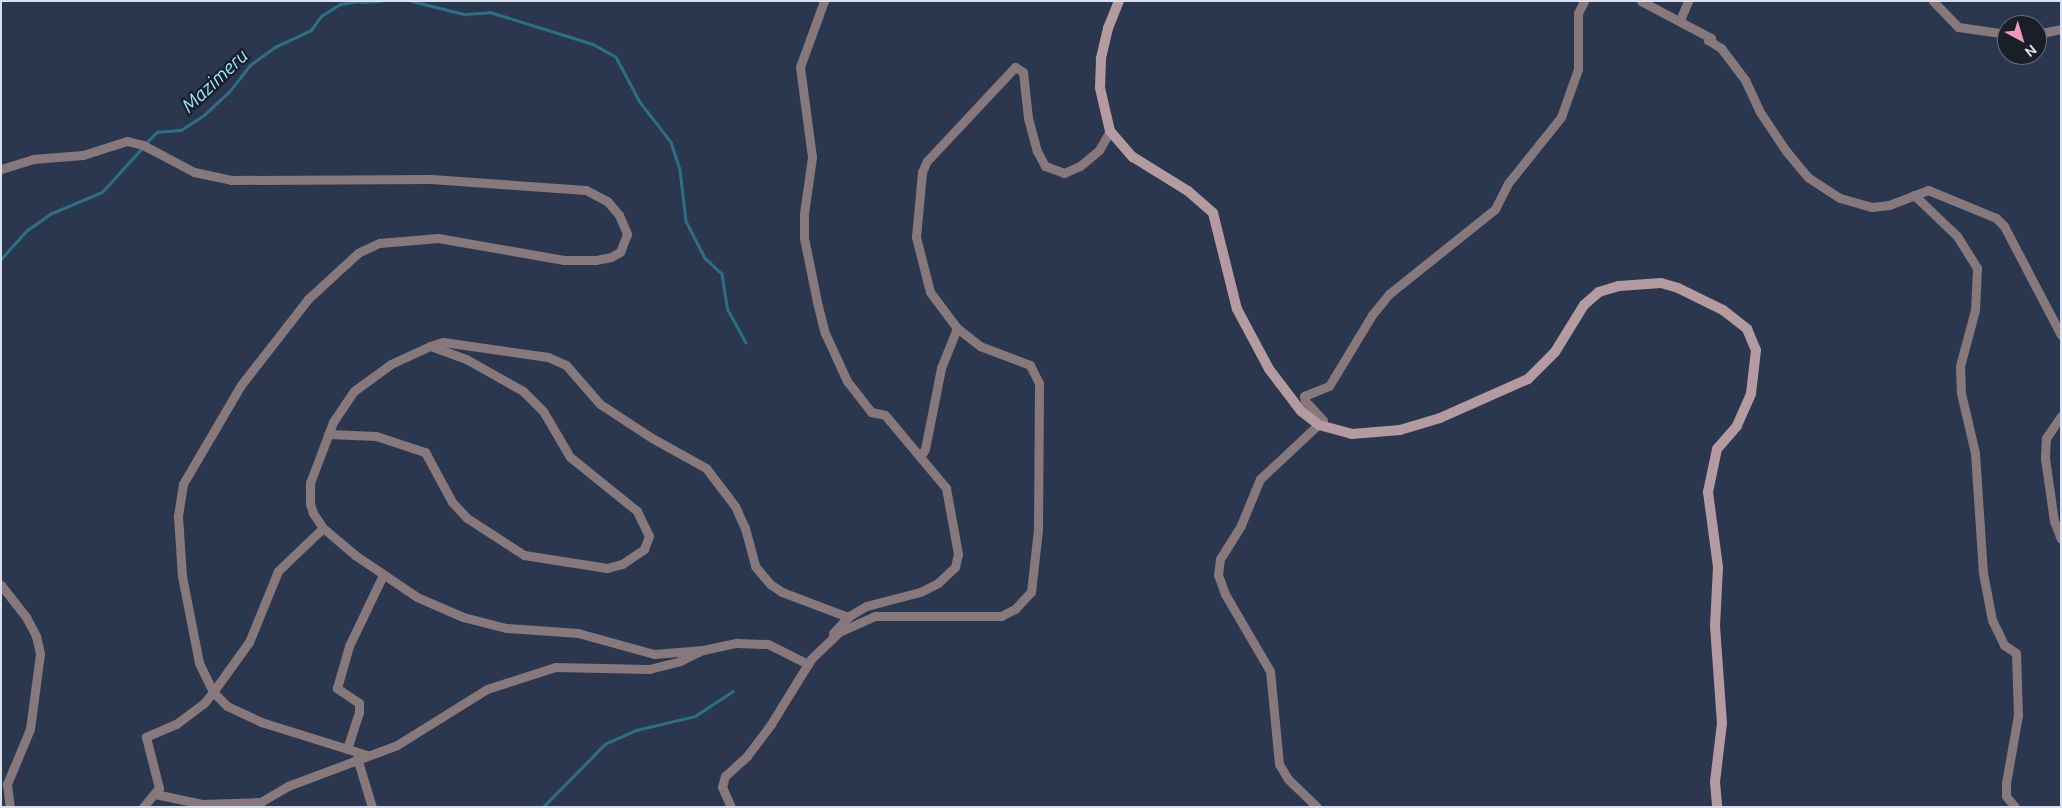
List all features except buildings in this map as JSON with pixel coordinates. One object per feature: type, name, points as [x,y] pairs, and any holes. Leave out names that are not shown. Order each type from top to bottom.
[{"type":"main road","points":[[1119,1],[1108,28],[1101,66],[1100,88],[1110,132],[1133,157],[1188,191],[1213,214],[1237,309],[1269,369],[1301,411],[1319,425],[1352,434],[1400,430],[1440,418],[1519,383],[1546,364],[1587,301],[1599,292],[1619,286],[1655,283],[1678,288],[1717,306],[1744,326],[1756,350],[1753,388],[1743,415],[1717,449],[1708,492],[1718,567],[1715,626],[1722,723],[1715,782],[1717,807]]},
{"type":"street","points":[[731,807],[722,787],[725,776],[747,756],[771,724],[808,664],[848,616],[876,602],[930,588],[956,565],[957,538],[950,496],[943,482],[885,415],[871,412],[847,382],[825,333],[808,265],[804,214],[812,157],[800,67],[824,1]]},
{"type":"street","points":[[1317,807],[1288,780],[1278,764],[1270,670],[1233,610],[1218,571],[1220,559],[1241,525],[1260,479],[1319,425],[1322,420],[1320,415],[1305,401],[1304,396],[1329,386],[1372,315],[1389,294],[1495,208],[1513,178],[1561,117],[1578,69],[1578,13],[1584,1]]},
{"type":"street","points":[[1641,1],[1711,38],[1708,40],[1721,48],[1745,80],[1760,112],[1786,151],[1809,178],[1845,200],[1872,207],[1894,204],[1928,190],[1989,213],[2001,222],[2061,335]]},
{"type":"street","points":[[1680,20],[1688,1]]},
{"type":"street","points":[[1933,1],[1958,27],[1997,33]]},
{"type":"street","points":[[2047,32],[2061,29]]},
{"type":"street","points":[[830,639],[858,621],[875,616],[1001,616],[1012,611],[1031,592],[1038,530],[1039,383],[1030,364],[980,346],[956,328],[930,292],[919,252],[916,222],[927,160],[1015,67],[1023,72],[1028,118],[1037,151],[1045,166],[1064,173],[1080,166],[1099,150],[1110,132]]},
{"type":"street","points":[[1,169],[33,159],[83,155],[127,141],[143,145],[194,172],[231,180],[431,179],[586,190],[607,201],[619,214],[627,234],[620,252],[611,257],[595,260],[564,260],[438,238],[379,243],[358,253],[308,298],[241,385],[194,461],[180,494],[179,534],[192,638],[199,663],[213,692],[227,706],[261,722],[367,755]]},
{"type":"street","points":[[1914,195],[1947,226],[1977,268],[1975,310],[1960,366],[1961,393],[1975,453],[1983,573],[1992,620],[2004,644],[2016,653],[2018,715],[2006,783],[2006,796],[2015,807]]},
{"type":"street","points":[[920,457],[925,449],[941,368],[956,328]]},
{"type":"street","points":[[808,664],[761,643],[731,643],[702,650],[654,654],[578,633],[491,624],[431,604],[383,575],[323,528],[313,513],[308,494],[312,473],[328,434],[354,392],[391,364],[443,342],[509,354],[528,353],[566,365],[600,404],[652,438],[706,468],[735,506],[755,566],[770,584],[782,592],[848,616]]},
{"type":"street","points":[[328,434],[376,436],[425,452],[452,502],[467,518],[524,555],[607,568],[622,564],[644,549],[649,536],[637,511],[570,457],[543,411],[523,391],[466,359],[430,346]]},
{"type":"street","points":[[2061,416],[2046,438],[2044,458],[2054,520],[2061,539]]},
{"type":"street","points":[[143,807],[155,794],[158,780],[146,737],[176,724],[199,708],[213,692],[249,642],[278,571],[323,528]]},
{"type":"street","points":[[347,749],[359,705],[338,688],[357,629],[383,575]]},
{"type":"street","points":[[1,586],[26,617],[36,636],[40,654],[30,729],[7,784],[10,807]]},
{"type":"street","points":[[155,794],[202,804],[255,804],[288,786],[422,732],[482,691],[565,665],[625,671],[649,669],[680,662],[702,650]]},
{"type":"street","points":[[357,758],[372,807]]},
{"type":"waterway","name":"Mazimeru","points":[[146,143],[157,132],[181,130],[204,115],[229,92],[250,65],[275,47],[311,30],[321,16],[340,4],[360,1]]},
{"type":"waterway","points":[[360,2],[381,1]]},
{"type":"waterway","points":[[412,1],[464,14],[490,12],[593,44],[616,57],[640,102],[671,142],[680,170],[686,221],[705,258],[722,274],[728,310],[746,342]]},
{"type":"waterway","name":"Mazimeru","points":[[1,259],[26,231],[50,214],[102,192],[143,147]]},
{"type":"waterway","points":[[543,807],[605,744],[636,730],[695,716],[733,691]]}]
